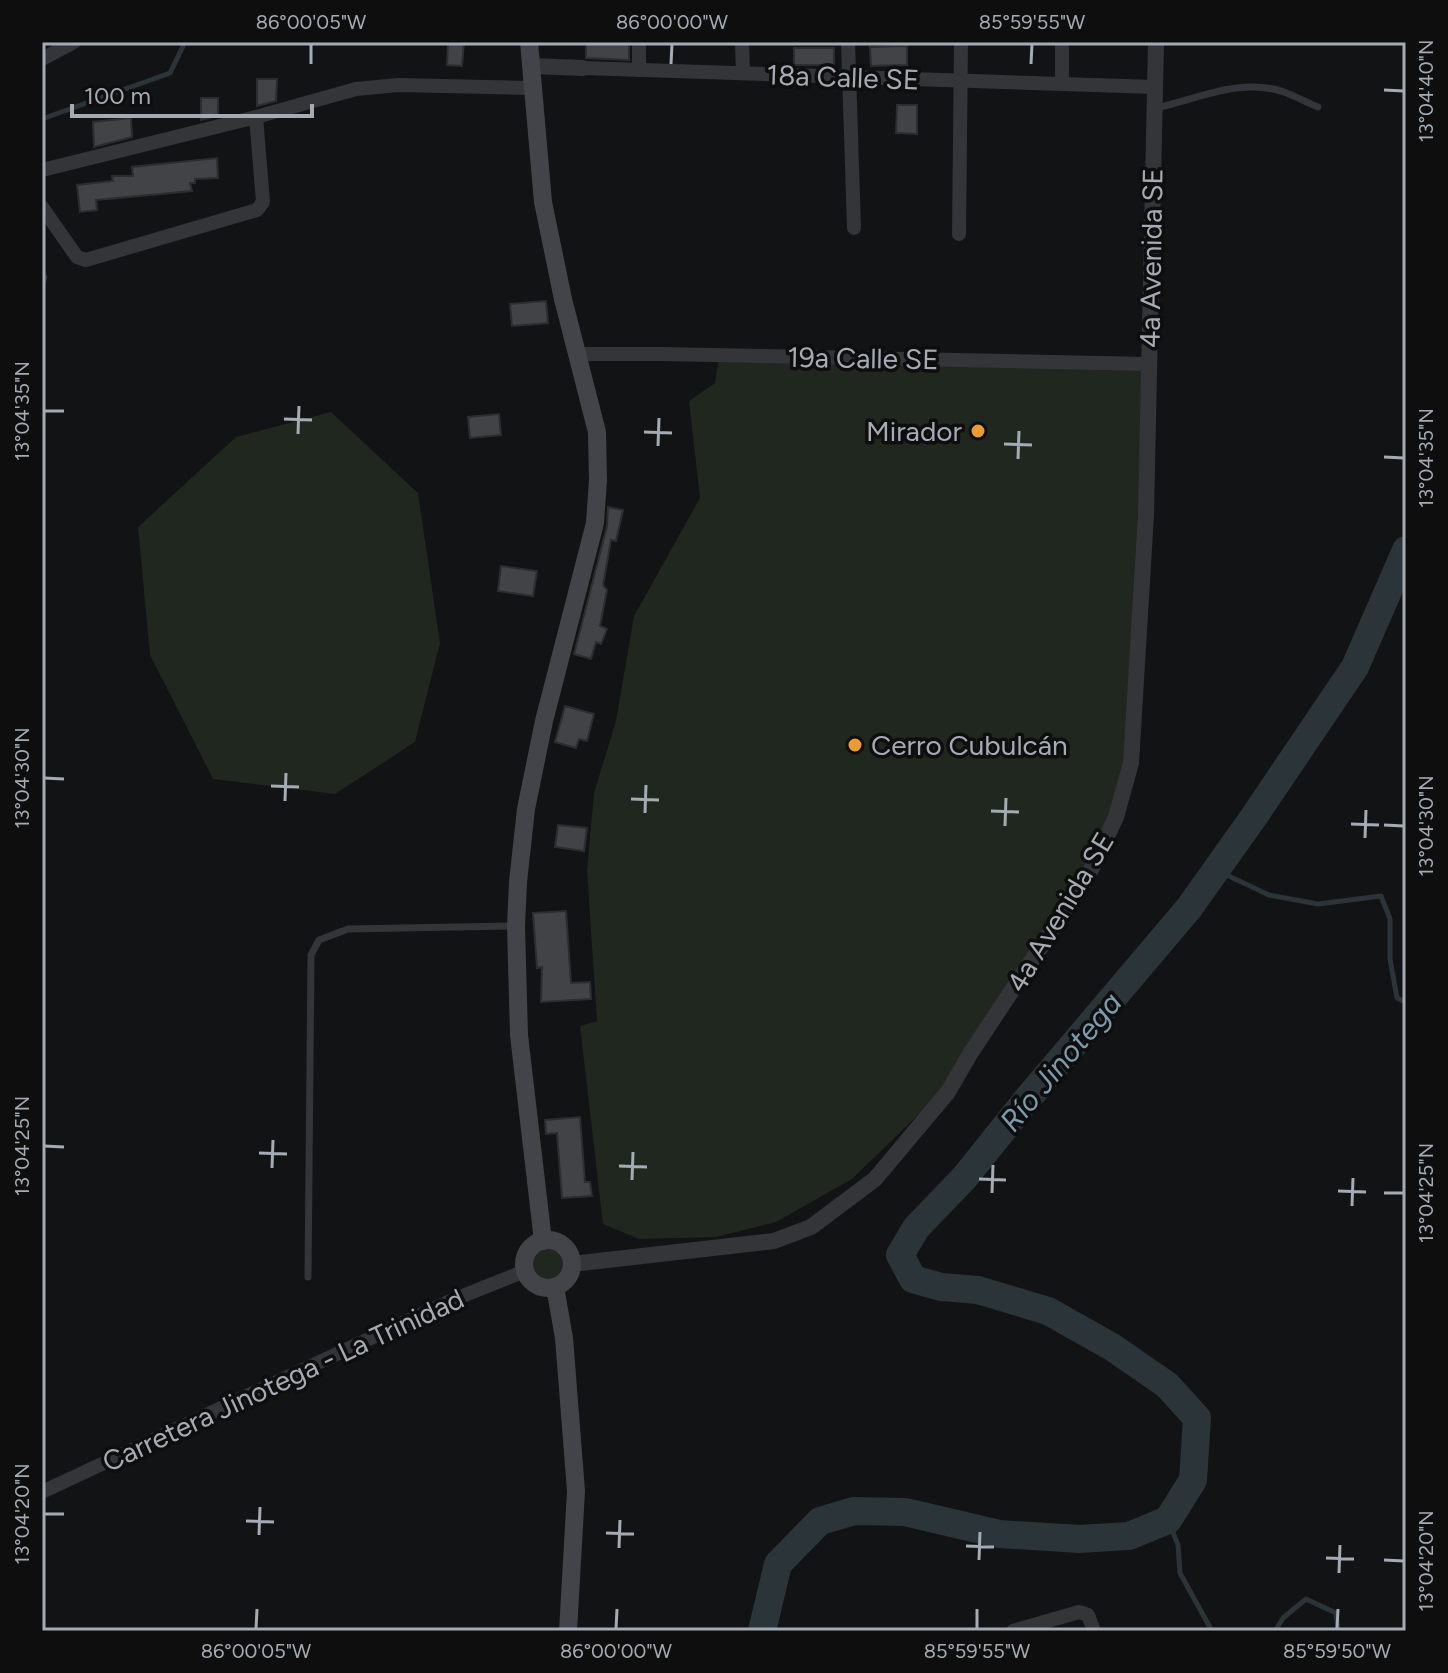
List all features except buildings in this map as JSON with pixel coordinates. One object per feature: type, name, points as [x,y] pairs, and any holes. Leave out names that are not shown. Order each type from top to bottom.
[{"type":"main road","points":[[529,42],[543,202],[597,432],[598,480],[595,523],[552,681],[526,809],[516,926],[519,1035],[543,1241]]},
{"type":"main road","points":[[543,1241],[557,1242],[563,1246],[572,1264],[567,1279],[555,1287],[537,1285],[525,1271],[524,1263],[530,1249],[543,1241]]},
{"type":"main road","points":[[555,1287],[564,1338],[576,1491],[568,1631]]},
{"type":"street","points":[[42,59],[74,42]]},
{"type":"street","points":[[639,42],[639,70]]},
{"type":"street","points":[[742,42],[743,73]]},
{"type":"street","points":[[848,42],[854,228]]},
{"type":"street","points":[[959,234],[961,42]]},
{"type":"street","points":[[1062,42],[1062,84]]},
{"type":"street","name":"4a Avenida SE","points":[[572,1264],[774,1241],[811,1227],[875,1179],[948,1092],[1089,874],[1116,817],[1131,763],[1146,515],[1156,42]]},
{"type":"street","name":"18a Calle SE","points":[[531,66],[1155,87]]},
{"type":"street","points":[[42,170],[356,89],[398,85],[531,88]]},
{"type":"street","points":[[42,207],[77,257],[86,260],[257,210],[263,202],[256,117]]},
{"type":"street","name":"19a Calle SE","points":[[578,354],[1149,364]]},
{"type":"street","name":"Carretera Jinotega - La Trinidad","points":[[42,1492],[450,1301],[525,1271]]},
{"type":"street","points":[[1013,1631],[1079,1612],[1088,1615],[1094,1631]]},
{"type":"lane","points":[[1154,109],[1235,87],[1257,86],[1282,91],[1318,107]]},
{"type":"lane","points":[[308,1277],[311,955],[319,940],[348,929],[516,926]]},
{"type":"shaded area","name":"Cerro Cubulcán","points":[[719,358],[1147,369],[1128,763],[1087,873],[945,1089],[852,1179],[776,1222],[716,1237],[639,1239],[603,1224],[580,1026],[597,1021],[587,870],[594,793],[616,721],[634,616],[700,498],[689,401],[715,383]]},
{"type":"shaded area","points":[[331,412],[418,493],[440,643],[415,742],[335,794],[213,779],[150,655],[138,527],[236,437]]},
{"type":"shaded area","points":[[549,1243],[564,1249],[570,1264],[564,1279],[549,1285],[534,1279],[528,1264],[534,1249]]},
{"type":"waterway","points":[[42,119],[170,73],[185,42]]},
{"type":"waterway","points":[[42,273],[45,277],[42,286]]},
{"type":"waterway","name":"Río Jinotega","points":[[762,1631],[778,1564],[820,1521],[854,1511],[905,1512],[999,1534],[1079,1539],[1129,1536],[1168,1520],[1193,1480],[1197,1418],[1167,1385],[1112,1347],[1048,1311],[978,1290],[941,1287],[913,1279],[900,1255],[916,1228],[965,1177],[1189,908],[1355,667],[1406,550]]},
{"type":"waterway","points":[[1216,870],[1269,895],[1318,904],[1381,896],[1390,919],[1390,959],[1397,998],[1406,1002]]},
{"type":"waterway","points":[[1168,1520],[1178,1545],[1180,1573],[1212,1631]]},
{"type":"waterway","points":[[1275,1631],[1283,1618],[1306,1599],[1336,1613],[1338,1631]]},
{"type":"place","name":"Mirador","points":[[978,431]]},
{"type":"place","name":"Cerro Cubulcán","points":[[855,745]]}]
